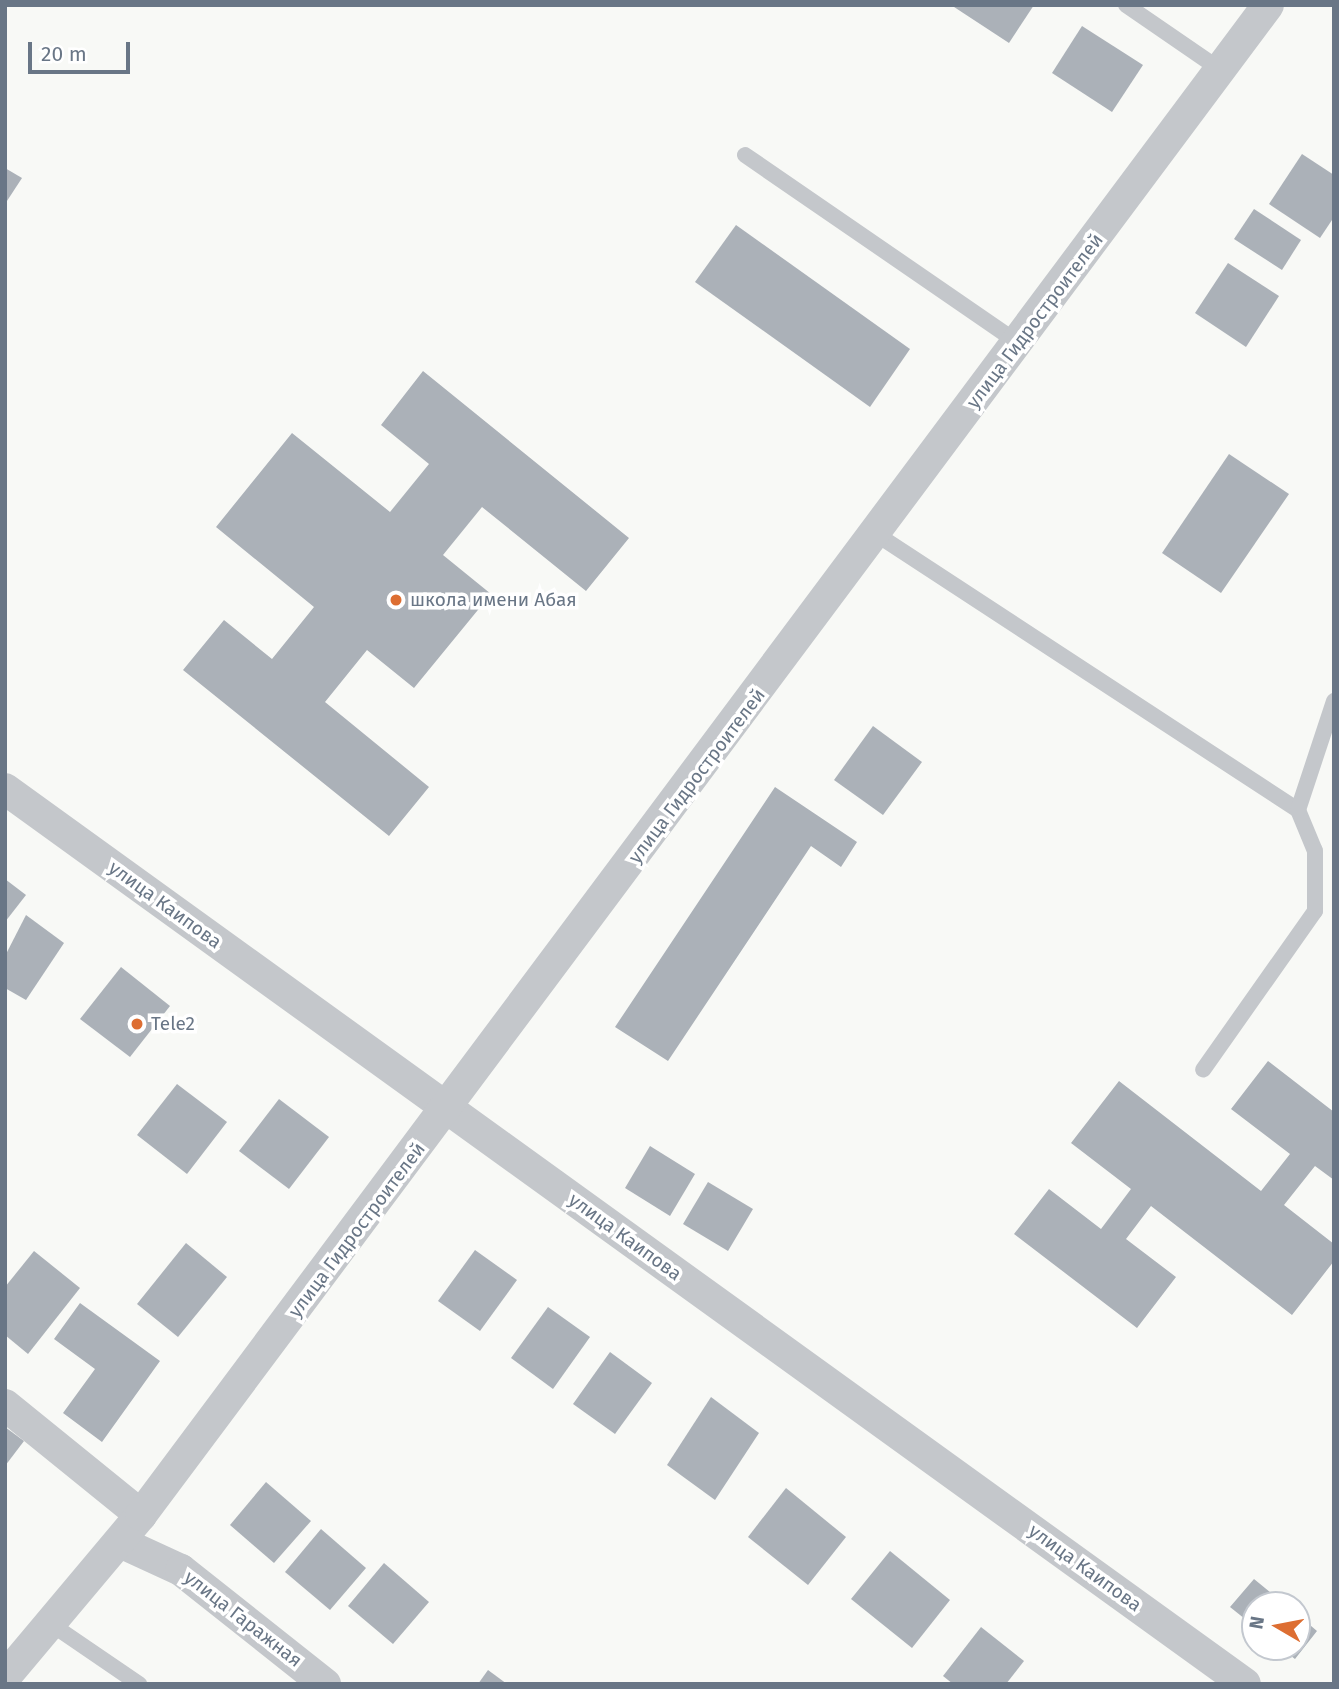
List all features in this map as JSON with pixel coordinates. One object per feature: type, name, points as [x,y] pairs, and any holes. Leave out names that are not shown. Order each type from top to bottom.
[{"type":"street","name":"улица Гидростроителей","points":[[5,1677],[141,1516],[448,1109],[1222,71],[1268,5]]},
{"type":"street","name":"улица Каипова","points":[[5,789],[1245,1684]]},
{"type":"street","points":[[5,1405],[141,1516]]},
{"type":"street","name":"улица Гаражная","points":[[120,1542],[181,1570],[325,1684]]},
{"type":"lane","points":[[1126,5],[1222,71]]},
{"type":"lane","points":[[745,155],[1019,343]]},
{"type":"lane","points":[[876,534],[1298,810],[1315,851],[1315,911],[1203,1070]]},
{"type":"lane","points":[[1298,810],[1334,701]]},
{"type":"lane","points":[[51,1624],[139,1684]]},
{"type":"building","points":[[951,5],[1034,5],[1009,43]]},
{"type":"building","points":[[1082,26],[1143,65],[1112,112],[1052,73]]},
{"type":"building","points":[[1302,154],[1334,175],[1334,217],[1320,238],[1269,204]]},
{"type":"building","points":[[5,168],[22,178],[5,204]]},
{"type":"building","points":[[1254,209],[1301,240],[1282,270],[1234,239]]},
{"type":"building","points":[[736,225],[910,349],[870,407],[695,282]]},
{"type":"building","points":[[1228,263],[1279,296],[1246,347],[1195,313]]},
{"type":"building","name":"школа имени Абая","points":[[423,371],[629,538],[586,591],[482,507],[443,555],[491,594],[414,688],[367,650],[325,702],[429,787],[389,836],[183,670],[224,620],[272,659],[314,607],[216,527],[292,433],[390,512],[429,464],[381,425]]},
{"type":"building","points":[[1229,454],[1289,494],[1221,593],[1162,553]]},
{"type":"building","points":[[873,726],[922,762],[883,815],[834,780]]},
{"type":"building","points":[[775,787],[857,842],[841,867],[811,846],[668,1061],[615,1027]]},
{"type":"building","points":[[5,879],[26,895],[5,922]]},
{"type":"building","points":[[26,915],[64,943],[26,1000],[5,988],[5,956]]},
{"type":"building","points":[[121,967],[170,1006],[130,1057],[80,1019]]},
{"type":"building","points":[[1268,1061],[1334,1112],[1334,1180],[1315,1166],[1284,1205],[1334,1244],[1334,1261],[1292,1315],[1151,1206],[1126,1239],[1176,1277],[1137,1328],[1014,1234],[1049,1189],[1101,1229],[1131,1189],[1071,1143],[1119,1081],[1261,1191],[1290,1154],[1231,1109]]},
{"type":"building","points":[[177,1084],[227,1122],[187,1174],[137,1135]]},
{"type":"building","points":[[279,1099],[329,1137],[289,1189],[239,1151]]},
{"type":"building","points":[[650,1146],[695,1174],[670,1216],[625,1188]]},
{"type":"building","points":[[708,1182],[753,1209],[728,1251],[683,1224]]},
{"type":"building","points":[[186,1243],[227,1277],[178,1337],[137,1304]]},
{"type":"building","points":[[475,1250],[517,1280],[480,1331],[438,1301]]},
{"type":"building","points":[[34,1251],[80,1288],[28,1354],[5,1335],[5,1287]]},
{"type":"building","points":[[80,1303],[160,1361],[102,1442],[63,1413],[95,1369],[54,1339]]},
{"type":"building","points":[[548,1307],[590,1337],[553,1389],[511,1358]]},
{"type":"building","points":[[610,1352],[652,1383],[615,1434],[573,1404]]},
{"type":"building","points":[[711,1397],[759,1433],[715,1500],[667,1465]]},
{"type":"building","points":[[5,1427],[24,1441],[5,1466]]},
{"type":"building","points":[[266,1482],[311,1521],[274,1563],[230,1525]]},
{"type":"building","points":[[786,1488],[846,1537],[808,1585],[748,1537]]},
{"type":"building","points":[[321,1529],[366,1568],[330,1610],[285,1572]]},
{"type":"building","points":[[890,1551],[950,1600],[912,1648],[851,1599]]},
{"type":"building","points":[[384,1563],[429,1602],[393,1644],[348,1606]]},
{"type":"building","points":[[1254,1579],[1269,1591],[1244,1591]]},
{"type":"building","points":[[1241,1594],[1241,1616],[1230,1607]]},
{"type":"building","points":[[1311,1626],[1317,1631],[1311,1639]]},
{"type":"building","points":[[981,1627],[1024,1661],[1006,1684],[953,1684],[943,1676]]},
{"type":"building","points":[[488,1670],[507,1684],[478,1684]]},
{"type":"place","name":"школа имени Абая","points":[[396,600]]},
{"type":"place","name":"Tele2","points":[[137,1024]]}]
